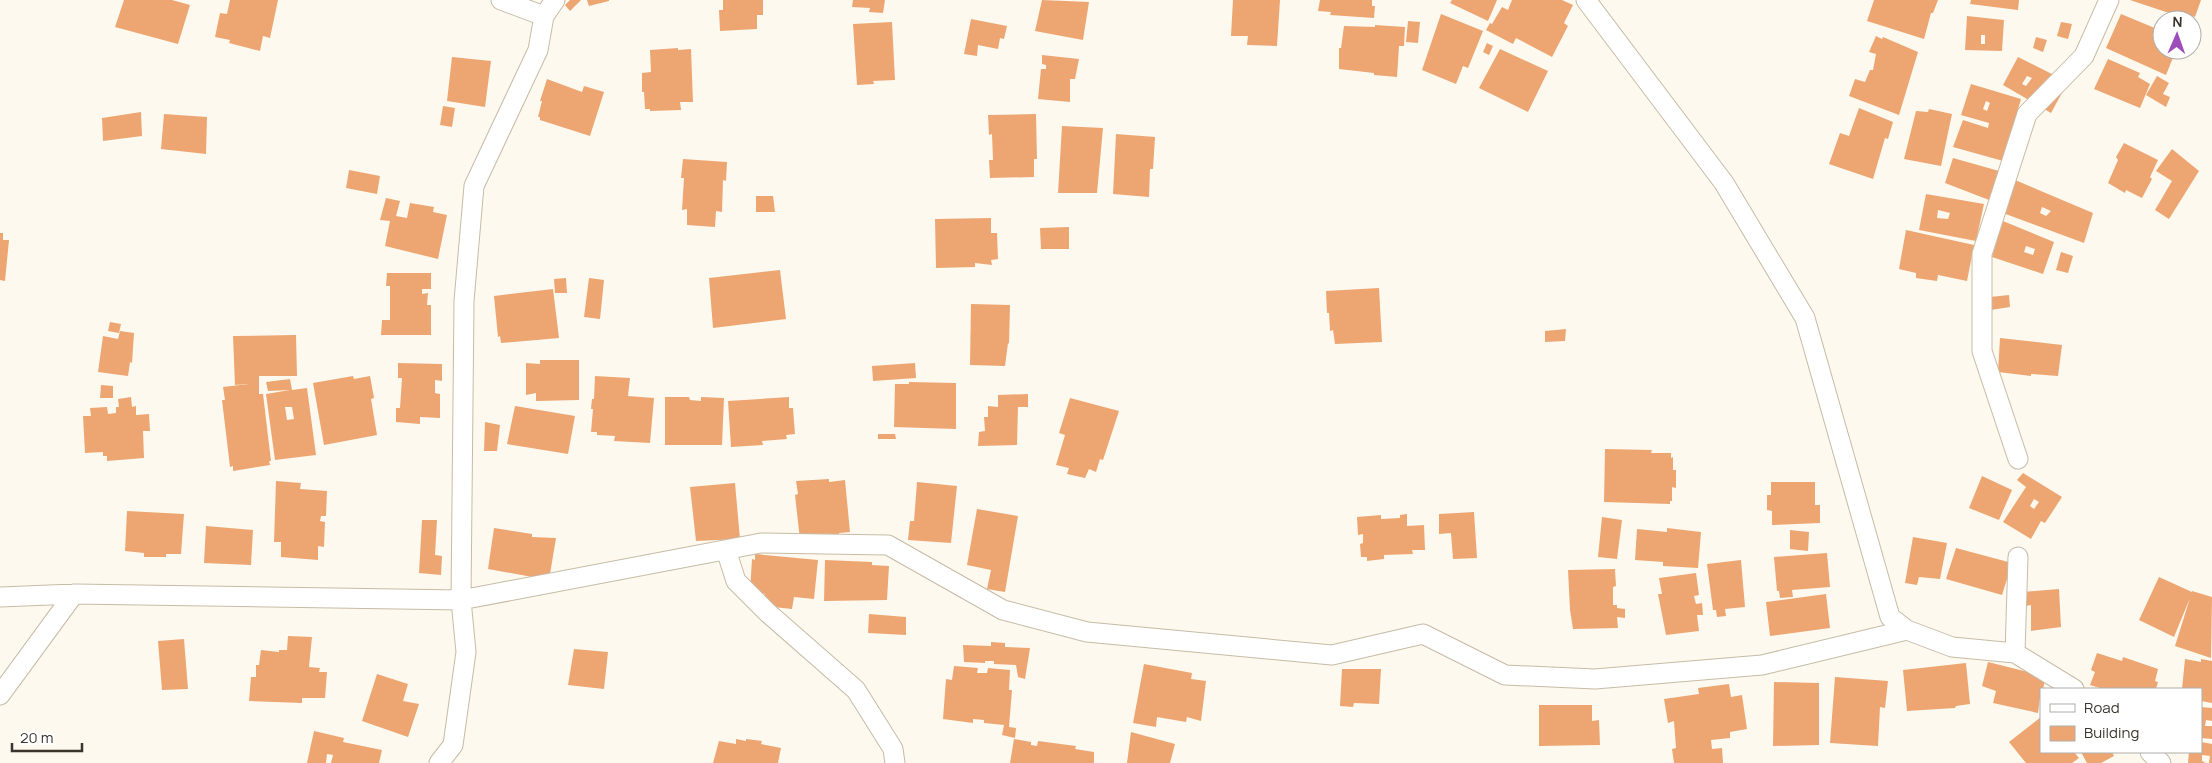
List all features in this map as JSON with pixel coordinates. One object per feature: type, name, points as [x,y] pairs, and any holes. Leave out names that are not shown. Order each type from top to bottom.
[{"type":"street","points":[[501,0],[544,16]]},
{"type":"street","points":[[439,763],[453,744],[466,652],[461,600],[464,301],[474,186],[538,50],[544,16],[555,0]]},
{"type":"street","points":[[1586,0],[1724,184],[1805,318],[1890,617],[1907,630],[1952,647],[2014,653],[2072,688]]},
{"type":"street","points":[[2018,459],[1982,351],[1982,254],[2027,114],[2084,56],[2108,0]]},
{"type":"street","points":[[0,597],[74,594],[461,600],[762,544],[888,545],[1003,610],[1087,632],[1332,655],[1423,634],[1505,675],[1595,679],[1762,666],[1907,630]]},
{"type":"street","points":[[726,550],[736,581],[768,613],[856,690],[893,749],[895,763]]},
{"type":"street","points":[[2014,653],[2018,557]]},
{"type":"street","points":[[0,694],[74,594]]},
{"type":"street","points":[[2151,753],[2161,763]]},
{"type":"building","points":[[124,0],[172,0],[190,5],[178,44],[115,27]]},
{"type":"building","points":[[230,0],[278,0],[270,38],[263,36],[260,51],[229,43],[230,40],[215,37],[220,13],[227,14]]},
{"type":"building","points":[[570,0],[581,0],[570,11],[565,5]]},
{"type":"building","points":[[587,0],[609,0],[609,1],[589,6]]},
{"type":"building","points":[[723,0],[763,0],[763,15],[757,15],[757,29],[720,31],[719,10],[723,10]]},
{"type":"building","points":[[853,0],[885,0],[883,13],[869,12],[870,8],[852,7]]},
{"type":"building","points":[[1042,0],[1089,2],[1083,40],[1035,31]]},
{"type":"building","points":[[1233,0],[1280,0],[1277,46],[1247,45],[1248,36],[1231,36]]},
{"type":"building","points":[[1320,0],[1372,0],[1372,6],[1375,6],[1374,18],[1330,15],[1331,12],[1318,11]]},
{"type":"building","points":[[1452,0],[1497,0],[1488,21],[1450,3]]},
{"type":"building","points":[[1512,0],[1562,0],[1573,5],[1564,23],[1568,26],[1552,57],[1516,38],[1513,44],[1486,30],[1502,7],[1508,10]]},
{"type":"building","points":[[1874,0],[1938,0],[1933,13],[1931,13],[1924,39],[1867,21]]},
{"type":"building","points":[[1971,0],[2019,0],[2018,10],[1970,4]]},
{"type":"building","points":[[2130,0],[2201,0],[2197,10],[2160,10]]},
{"type":"building","points":[[1441,14],[1483,31],[1468,68],[1463,66],[1456,84],[1422,70]]},
{"type":"building","points":[[2121,14],[2152,27],[2152,60],[2172,60],[2166,75],[2106,48]]},
{"type":"building","points":[[1967,16],[2004,20],[2002,51],[1965,50]],"holes":[[[1981,35],[1985,35],[1985,44],[1981,44]]]},
{"type":"building","points":[[971,19],[1007,26],[1004,39],[1000,38],[998,49],[978,45],[977,56],[964,54]]},
{"type":"building","points":[[1408,21],[1420,22],[1418,43],[1406,42]]},
{"type":"building","points":[[892,22],[895,80],[873,81],[874,84],[857,85],[853,24]]},
{"type":"building","points":[[2061,22],[2072,24],[2068,39],[2057,36]]},
{"type":"building","points":[[1375,25],[1405,27],[1404,46],[1399,46],[1397,77],[1339,69],[1339,48],[1341,48],[1344,26],[1375,27]]},
{"type":"building","points":[[1876,36],[1882,39],[1883,37],[1918,52],[1899,115],[1849,96],[1855,79],[1865,82],[1870,70],[1873,70],[1876,54],[1869,52]]},
{"type":"building","points":[[2036,37],[2047,40],[2043,52],[2033,48]]},
{"type":"building","points":[[1487,43],[1493,46],[1489,55],[1483,52]]},
{"type":"building","points":[[678,48],[678,50],[691,49],[693,102],[680,102],[681,110],[650,111],[650,109],[645,109],[644,92],[642,92],[642,73],[651,72],[650,50]]},
{"type":"building","points":[[1500,49],[1548,71],[1528,112],[1479,88]]},
{"type":"building","points":[[1042,55],[1079,59],[1075,79],[1070,79],[1070,102],[1038,99],[1041,69],[1046,69],[1046,65],[1042,64]]},
{"type":"building","points":[[452,57],[491,61],[485,107],[447,101]]},
{"type":"building","points":[[2018,57],[2068,82],[2051,113],[2003,85]],"holes":[[[2027,76],[2032,78],[2026,86],[2022,84]]]},
{"type":"building","points":[[2108,59],[2140,73],[2138,77],[2150,84],[2140,108],[2094,89]]},
{"type":"building","points":[[2157,76],[2169,83],[2163,94],[2170,97],[2166,107],[2146,95]]},
{"type":"building","points":[[547,79],[582,92],[584,86],[604,92],[590,136],[540,120],[540,117],[538,117],[542,101],[540,101]]},
{"type":"building","points":[[1971,84],[2021,99],[2003,161],[1953,147],[1963,120],[1988,128],[1989,123],[1961,115]],"holes":[[[1986,101],[1990,103],[1987,111],[1983,109]]]},
{"type":"building","points":[[443,106],[455,108],[452,127],[440,125]]},
{"type":"building","points":[[1859,108],[1893,122],[1888,139],[1885,138],[1873,179],[1829,164],[1840,133],[1849,136]]},
{"type":"building","points":[[1929,109],[1952,114],[1941,166],[1904,159],[1916,111],[1928,112]]},
{"type":"building","points":[[141,112],[142,136],[103,141],[102,118]]},
{"type":"building","points":[[164,114],[207,117],[206,154],[161,149]]},
{"type":"building","points":[[1036,114],[1037,159],[1034,159],[1034,177],[990,178],[989,160],[993,160],[992,134],[989,135],[988,115]]},
{"type":"building","points":[[1062,126],[1103,128],[1097,193],[1058,193]]},
{"type":"building","points":[[1116,134],[1155,137],[1153,169],[1150,169],[1149,197],[1113,194]]},
{"type":"building","points":[[2124,143],[2158,160],[2150,177],[2152,179],[2142,198],[2126,190],[2125,193],[2108,183],[2118,160],[2116,157]]},
{"type":"building","points":[[2172,149],[2199,171],[2169,219],[2155,210],[2172,181],[2156,171]]},
{"type":"building","points":[[1953,158],[1999,171],[1989,200],[1945,183]]},
{"type":"building","points":[[683,159],[727,162],[726,181],[723,180],[722,212],[716,211],[715,227],[687,225],[687,209],[682,210],[684,178],[681,178]]},
{"type":"building","points":[[349,170],[380,176],[377,194],[346,188]]},
{"type":"building","points":[[2015,180],[2093,213],[2084,243],[2003,213]],"holes":[[[2042,207],[2051,211],[2046,216],[2040,213]]]},
{"type":"building","points":[[1926,194],[1984,204],[1976,241],[1919,230]],"holes":[[[1938,210],[1950,213],[1948,219],[1937,218]]]},
{"type":"building","points":[[756,196],[773,196],[775,212],[756,212]]},
{"type":"building","points":[[386,198],[400,201],[396,216],[407,218],[410,203],[434,207],[433,212],[447,215],[438,259],[385,246],[390,221],[380,220]]},
{"type":"building","points":[[991,218],[991,233],[997,233],[998,259],[991,260],[992,265],[975,263],[975,267],[936,268],[935,219]]},
{"type":"building","points":[[2003,221],[2054,242],[2043,274],[1992,257]],"holes":[[[2026,246],[2035,249],[2033,255],[2024,252]]]},
{"type":"building","points":[[1069,227],[1069,249],[1041,249],[1040,228]]},
{"type":"building","points":[[1906,230],[1974,245],[1967,281],[1938,275],[1937,281],[1916,278],[1916,273],[1899,269]]},
{"type":"building","points":[[0,233],[3,233],[3,240],[9,240],[5,281],[0,280]]},
{"type":"building","points":[[2061,252],[2073,256],[2068,273],[2056,270]]},
{"type":"building","points":[[780,270],[786,319],[713,328],[709,278]]},
{"type":"building","points":[[387,273],[431,273],[431,289],[422,289],[422,294],[428,293],[427,305],[431,305],[431,335],[381,335],[382,320],[390,320],[390,286],[386,286]]},
{"type":"building","points":[[566,278],[567,293],[555,293],[554,279]]},
{"type":"building","points":[[589,278],[604,280],[600,319],[584,317]]},
{"type":"building","points":[[1379,288],[1382,342],[1335,344],[1333,330],[1330,331],[1326,291]]},
{"type":"building","points":[[553,289],[559,338],[501,343],[500,336],[498,337],[494,296]]},
{"type":"building","points":[[2009,295],[2010,307],[1991,310],[1990,297]]},
{"type":"building","points":[[971,304],[1010,305],[1009,344],[1005,366],[970,365]]},
{"type":"building","points":[[110,322],[121,324],[119,333],[108,331]]},
{"type":"building","points":[[1566,329],[1565,341],[1545,342],[1545,331]]},
{"type":"building","points":[[120,331],[134,333],[132,363],[130,362],[128,376],[98,372],[103,336],[118,339]]},
{"type":"building","points":[[296,335],[297,376],[259,376],[259,394],[263,394],[270,465],[233,471],[233,466],[230,467],[222,400],[225,400],[223,387],[249,384],[235,385],[233,336]]},
{"type":"building","points":[[2000,338],[2062,345],[2058,376],[2031,374],[2031,376],[1998,372]]},
{"type":"building","points":[[540,360],[579,360],[579,400],[536,401],[536,393],[526,395],[526,363],[540,364]]},
{"type":"building","points":[[398,363],[442,364],[442,381],[435,380],[435,393],[440,394],[440,418],[420,417],[420,424],[396,422],[396,408],[400,408],[402,378],[398,378]]},
{"type":"building","points":[[915,363],[916,378],[873,381],[872,366]]},
{"type":"building","points":[[353,376],[354,379],[370,376],[374,398],[371,399],[377,435],[324,445],[313,383]]},
{"type":"building","points":[[595,376],[630,378],[628,396],[654,398],[650,443],[614,441],[615,436],[597,435],[597,432],[591,432],[593,409],[591,409],[592,399],[594,399]]},
{"type":"building","points":[[290,379],[292,390],[307,388],[316,455],[275,460],[266,394],[290,390],[268,391],[266,382]],"holes":[[[285,407],[292,407],[294,419],[287,420]]]},
{"type":"building","points":[[909,382],[956,383],[956,429],[894,427],[895,384],[909,384]]},
{"type":"building","points":[[101,385],[113,386],[113,398],[100,398]]},
{"type":"building","points":[[1028,394],[1028,407],[1018,407],[1017,445],[978,446],[979,432],[985,431],[984,417],[988,417],[988,406],[998,407],[998,395]]},
{"type":"building","points":[[131,397],[132,407],[136,406],[136,415],[149,414],[150,431],[143,431],[144,458],[107,461],[107,456],[103,456],[103,452],[85,453],[83,416],[91,416],[90,408],[107,407],[108,414],[116,413],[116,407],[119,407],[118,399]]},
{"type":"building","points":[[665,397],[689,397],[690,400],[701,401],[701,397],[724,398],[722,445],[665,445]]},
{"type":"building","points":[[789,397],[789,408],[793,408],[795,434],[786,435],[787,439],[762,441],[763,445],[731,447],[728,401]]},
{"type":"building","points":[[1070,398],[1119,411],[1103,460],[1100,459],[1096,472],[1089,469],[1085,478],[1067,474],[1069,468],[1056,465],[1065,435],[1059,433]]},
{"type":"building","points":[[515,406],[575,416],[568,454],[507,444]]},
{"type":"building","points":[[485,422],[500,425],[497,451],[484,451]]},
{"type":"building","points":[[878,434],[895,434],[896,439],[878,439]]},
{"type":"building","points":[[1605,449],[1652,450],[1651,453],[1671,453],[1671,458],[1673,457],[1673,470],[1676,470],[1676,488],[1672,487],[1672,501],[1670,501],[1670,504],[1604,502]]},
{"type":"building","points":[[2023,473],[2062,497],[2045,523],[2041,521],[2031,539],[2003,522],[2026,487],[2017,480]],"holes":[[[2034,499],[2039,502],[2034,509],[2030,506]]]},
{"type":"building","points":[[1982,476],[2012,490],[1999,520],[1969,508]]},
{"type":"building","points":[[829,479],[829,482],[845,480],[850,532],[839,533],[839,537],[800,540],[795,495],[798,494],[796,481]]},
{"type":"building","points":[[276,481],[301,483],[300,489],[327,491],[326,516],[321,516],[320,521],[325,522],[324,547],[318,546],[318,560],[281,557],[281,542],[274,542]]},
{"type":"building","points":[[917,482],[957,486],[951,543],[908,540],[910,521],[914,521]]},
{"type":"building","points":[[1771,482],[1815,482],[1815,505],[1820,505],[1820,523],[1772,525],[1772,511],[1767,510],[1767,495],[1771,495]]},
{"type":"building","points":[[735,483],[740,539],[696,541],[690,487]]},
{"type":"building","points":[[977,509],[1018,516],[1005,592],[987,589],[991,570],[967,565]]},
{"type":"building","points":[[127,511],[184,514],[181,554],[166,554],[166,557],[144,557],[144,553],[125,551]]},
{"type":"building","points":[[1474,512],[1477,558],[1453,559],[1451,533],[1439,534],[1439,514]]},
{"type":"building","points":[[1407,514],[1407,526],[1424,525],[1425,550],[1412,550],[1413,554],[1384,555],[1384,559],[1367,561],[1367,557],[1361,557],[1360,544],[1363,543],[1363,534],[1358,535],[1357,517],[1381,515],[1381,519],[1400,518],[1400,515]]},
{"type":"building","points":[[1602,517],[1622,520],[1617,559],[1598,557]]},
{"type":"building","points":[[422,520],[437,520],[435,555],[442,556],[441,575],[419,573]]},
{"type":"building","points":[[206,526],[253,530],[251,565],[204,563]]},
{"type":"building","points":[[494,528],[532,534],[532,537],[556,538],[549,580],[488,569]]},
{"type":"building","points":[[1667,528],[1701,532],[1698,568],[1663,566],[1663,562],[1635,560],[1637,529],[1667,532]]},
{"type":"building","points":[[1790,530],[1809,532],[1808,551],[1790,549]]},
{"type":"building","points":[[1913,537],[1947,543],[1940,579],[1919,577],[1917,585],[1905,583]]},
{"type":"building","points":[[1956,548],[2012,563],[2002,595],[1946,579]]},
{"type":"building","points":[[1827,553],[1830,587],[1792,590],[1793,597],[1780,598],[1779,591],[1777,591],[1774,557]]},
{"type":"building","points":[[755,554],[818,560],[814,599],[794,597],[792,609],[764,606],[765,594],[750,592],[752,559],[755,560]]},
{"type":"building","points":[[825,560],[872,562],[872,565],[889,566],[887,600],[824,601]]},
{"type":"building","points":[[1741,560],[1745,607],[1725,609],[1726,616],[1717,617],[1716,610],[1713,610],[1707,564]]},
{"type":"building","points":[[1615,569],[1616,586],[1613,587],[1613,605],[1617,605],[1617,608],[1625,609],[1625,618],[1617,617],[1618,628],[1573,629],[1568,570]]},
{"type":"building","points":[[1696,573],[1699,595],[1694,596],[1696,604],[1702,603],[1703,615],[1697,615],[1699,631],[1666,635],[1658,594],[1662,594],[1659,578]]},
{"type":"building","points":[[2159,577],[2192,592],[2212,597],[2211,658],[2175,646],[2190,598],[2174,637],[2139,620]]},
{"type":"building","points":[[2059,589],[2061,627],[2031,631],[2031,605],[2025,606],[2023,592]]},
{"type":"building","points":[[1826,594],[1830,628],[1770,636],[1766,602]]},
{"type":"building","points":[[869,614],[906,617],[906,635],[868,633]]},
{"type":"building","points":[[288,636],[312,637],[309,667],[320,668],[319,672],[327,672],[325,698],[302,698],[302,703],[249,701],[251,677],[256,677],[256,665],[259,665],[261,650],[279,652],[279,650],[287,650]]},
{"type":"building","points":[[184,639],[188,689],[162,690],[158,641]]},
{"type":"building","points":[[991,642],[1005,643],[1005,647],[1030,648],[1025,679],[1018,677],[1016,665],[994,664],[994,661],[985,661],[985,663],[964,662],[963,645],[991,646]]},
{"type":"building","points":[[574,649],[608,652],[604,689],[568,685]]},
{"type":"building","points":[[2097,653],[2122,661],[2123,657],[2158,669],[2155,681],[2158,682],[2156,688],[2100,688],[2090,685],[2095,672],[2091,670]]},
{"type":"building","points":[[2185,659],[2201,662],[2201,659],[2212,661],[2212,703],[2202,701],[2202,688],[2182,688]]},
{"type":"building","points":[[1988,662],[2036,674],[2035,677],[2045,680],[2043,688],[2040,688],[2038,713],[1993,703],[1996,691],[1982,686]]},
{"type":"building","points":[[1966,663],[1970,704],[1956,706],[1955,708],[1907,711],[1903,670]]},
{"type":"building","points":[[1144,664],[1192,673],[1191,679],[1206,681],[1201,721],[1187,717],[1186,722],[1157,717],[1156,727],[1133,723]]},
{"type":"building","points":[[954,666],[978,668],[977,673],[987,673],[988,668],[1010,670],[1009,690],[1012,690],[1009,727],[1016,728],[1015,738],[1002,735],[1004,725],[984,723],[984,720],[973,719],[973,723],[943,719],[946,679],[952,680]]},
{"type":"building","points":[[1342,669],[1381,669],[1379,704],[1354,703],[1353,707],[1340,706]]},
{"type":"building","points":[[377,674],[408,684],[403,701],[419,704],[408,737],[362,721]]},
{"type":"building","points":[[1835,677],[1888,681],[1885,708],[1880,707],[1878,746],[1830,743]]},
{"type":"building","points":[[1774,682],[1819,683],[1819,745],[1773,746]]},
{"type":"building","points":[[1729,684],[1731,697],[1742,695],[1747,729],[1730,732],[1730,738],[1711,740],[1712,749],[1722,748],[1723,763],[1674,763],[1672,749],[1676,748],[1674,721],[1668,723],[1664,699],[1699,694],[1698,688]]},
{"type":"building","points":[[1539,705],[1592,705],[1592,721],[1599,720],[1600,745],[1539,746]]},
{"type":"building","points":[[2202,707],[2212,708],[2212,721],[2206,720],[2205,726],[2212,726],[2212,739],[2202,738]]},
{"type":"building","points":[[2040,718],[2040,753],[2075,753],[2079,758],[2072,763],[2026,763],[2009,742]]},
{"type":"building","points":[[314,731],[344,738],[343,742],[382,750],[379,763],[331,763],[333,755],[327,754],[326,763],[307,763]]},
{"type":"building","points":[[1131,732],[1175,744],[1170,763],[1127,763]]},
{"type":"building","points":[[736,739],[762,741],[761,744],[781,748],[778,763],[713,763],[719,741],[736,744]]},
{"type":"building","points":[[1014,739],[1031,742],[1031,745],[1037,746],[1038,741],[1076,746],[1075,749],[1094,752],[1094,763],[1010,763]]},
{"type":"building","points":[[2202,742],[2212,744],[2212,763],[2209,763],[2210,756],[2202,755],[2202,761],[2206,763],[2188,763],[2189,753],[2202,753]]},
{"type":"building","points":[[2082,753],[2112,753],[2114,756],[2101,763],[2087,763]]}]
